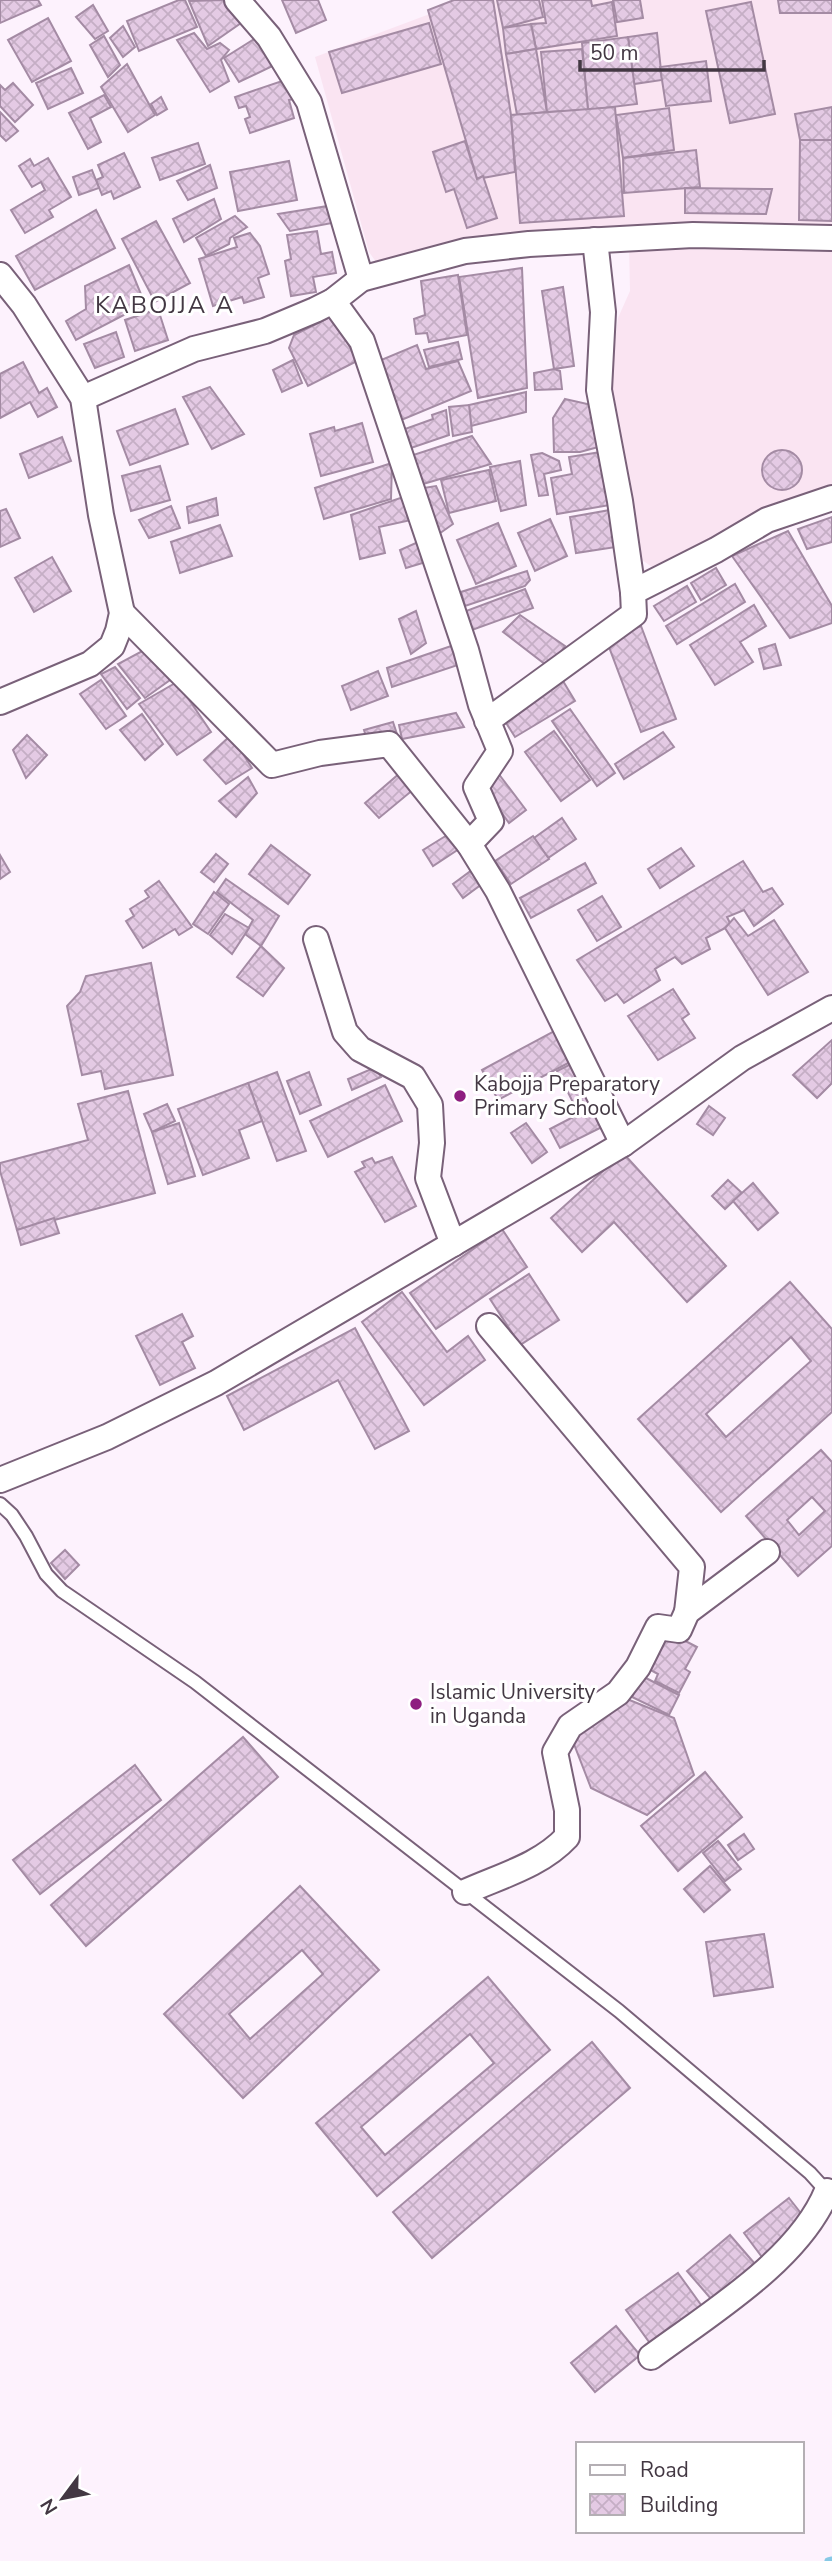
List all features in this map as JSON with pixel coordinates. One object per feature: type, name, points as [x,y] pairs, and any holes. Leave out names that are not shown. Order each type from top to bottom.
[{"type":"street","points":[[237,0],[269,37],[309,102],[361,279]]},
{"type":"street","points":[[83,398],[194,349],[265,331],[333,301],[361,279],[465,251],[528,244],[693,235],[832,238]]},
{"type":"street","points":[[487,721],[634,614],[620,501],[599,390],[603,312],[596,240]]},
{"type":"street","points":[[0,275],[24,305],[83,398],[101,515],[122,614],[112,646],[90,664],[0,702]]},
{"type":"street","points":[[333,301],[362,341],[466,650],[487,721],[500,751],[476,787],[491,821],[469,844]]},
{"type":"street","points":[[632,593],[716,550],[767,520],[832,498]]},
{"type":"street","points":[[122,614],[272,765],[320,753],[389,744],[469,844],[498,891],[623,1144]]},
{"type":"street","points":[[317,939],[345,1032],[360,1049],[412,1077],[430,1105],[432,1143],[428,1178],[453,1244]]},
{"type":"street","points":[[0,1480],[107,1437],[216,1383],[623,1144],[742,1058],[832,1008]]},
{"type":"street","points":[[489,1326],[692,1567],[718,1588]]},
{"type":"street","points":[[687,1612],[767,1552]]},
{"type":"street","points":[[465,1892],[526,1867],[556,1849],[567,1837],[567,1810],[555,1752],[570,1726],[618,1693],[638,1667],[658,1627],[679,1630],[687,1612],[692,1567]]},
{"type":"street","points":[[650,2357],[760,2276],[818,2214],[829,2194]]},
{"type":"lane","points":[[0,1504],[12,1515],[46,1574],[62,1591],[195,1682],[620,2011],[810,2173],[829,2194]]},
{"type":"shaded area","points":[[467,0],[832,0],[832,488],[652,567],[638,557],[610,380],[618,318],[630,291],[629,243],[381,269],[369,252],[315,57]]},
{"type":"building","points":[[0,0],[38,0],[41,5],[0,23]]},
{"type":"building","points":[[185,0],[197,27],[139,51],[127,21]]},
{"type":"building","points":[[224,0],[241,23],[208,46],[189,1]]},
{"type":"building","points":[[282,0],[318,0],[326,20],[296,33]]},
{"type":"building","points":[[454,0],[493,0],[511,115],[515,172],[477,179],[428,10]]},
{"type":"building","points":[[497,0],[539,0],[543,17],[503,28]]},
{"type":"building","points":[[542,0],[591,0],[592,6],[612,2],[617,36],[536,49],[531,24],[546,23]]},
{"type":"building","points":[[613,0],[640,0],[643,18],[617,22]]},
{"type":"building","points":[[778,0],[832,0],[832,13],[780,13]]},
{"type":"building","points":[[751,2],[775,114],[730,123],[706,11]]},
{"type":"building","points":[[93,5],[108,31],[95,39],[76,17]]},
{"type":"building","points":[[48,18],[71,61],[32,82],[8,40]]},
{"type":"building","points":[[429,23],[441,64],[342,93],[329,52]]},
{"type":"building","points":[[531,24],[536,49],[506,54],[503,28]]},
{"type":"building","points":[[123,26],[135,47],[123,57],[110,38]]},
{"type":"building","points":[[194,33],[207,49],[220,43],[229,50],[221,60],[229,81],[210,92],[177,40]]},
{"type":"building","points":[[657,33],[662,80],[634,84],[628,37]]},
{"type":"building","points":[[104,36],[120,65],[108,77],[90,45]]},
{"type":"building","points":[[259,36],[281,62],[239,82],[224,58]]},
{"type":"building","points":[[628,37],[637,104],[588,110],[582,43]]},
{"type":"building","points":[[536,49],[547,112],[517,115],[506,54]]},
{"type":"building","points":[[582,49],[588,110],[547,112],[541,52]]},
{"type":"building","points":[[706,61],[711,101],[666,106],[660,67]]},
{"type":"building","points":[[127,64],[155,115],[128,132],[101,87]]},
{"type":"building","points":[[71,68],[83,93],[48,109],[36,83]]},
{"type":"building","points":[[288,79],[294,99],[289,100],[294,118],[250,133],[245,119],[250,117],[246,106],[239,108],[235,97]]},
{"type":"building","points":[[13,83],[33,105],[15,122],[0,106],[0,85],[5,90]]},
{"type":"building","points":[[104,95],[111,107],[90,118],[101,142],[88,149],[69,113]]},
{"type":"building","points":[[161,97],[167,109],[157,115],[151,104]]},
{"type":"building","points":[[615,107],[624,216],[520,223],[511,115]]},
{"type":"building","points":[[832,107],[832,140],[800,140],[795,114]]},
{"type":"building","points":[[669,108],[674,150],[623,158],[616,115]]},
{"type":"building","points":[[0,112],[18,131],[6,141],[0,135]]},
{"type":"building","points":[[800,140],[832,140],[832,221],[799,220]]},
{"type":"building","points":[[465,141],[477,179],[483,176],[497,218],[467,228],[454,189],[446,192],[433,152]]},
{"type":"building","points":[[198,143],[205,164],[160,180],[152,158]]},
{"type":"building","points":[[696,150],[700,187],[624,193],[623,158]]},
{"type":"building","points":[[124,153],[140,187],[114,199],[111,191],[102,195],[96,180],[103,177],[98,165]]},
{"type":"building","points":[[48,158],[71,197],[49,210],[53,217],[25,233],[11,210],[45,190],[41,182],[32,187],[19,166],[30,159],[34,166]]},
{"type":"building","points":[[289,161],[297,200],[238,211],[230,172]]},
{"type":"building","points":[[210,165],[217,188],[188,200],[177,181]]},
{"type":"building","points":[[92,170],[99,188],[79,195],[73,177]]},
{"type":"building","points":[[685,188],[772,189],[766,214],[685,213]]},
{"type":"building","points":[[214,199],[221,219],[184,242],[173,219]]},
{"type":"building","points":[[328,206],[332,223],[290,231],[278,214]]},
{"type":"building","points":[[96,210],[115,248],[35,290],[16,256]]},
{"type":"building","points":[[235,216],[247,227],[230,238],[229,244],[206,256],[196,238]]},
{"type":"building","points":[[156,221],[190,283],[155,302],[122,239]]},
{"type":"building","points":[[317,231],[321,254],[332,252],[336,273],[313,277],[316,292],[291,296],[285,261],[291,259],[287,235]]},
{"type":"building","points":[[250,233],[260,246],[269,274],[258,278],[264,297],[244,303],[242,297],[213,306],[199,259],[237,247],[234,238]]},
{"type":"building","points":[[129,265],[145,304],[76,340],[66,321],[86,309],[85,286]]},
{"type":"building","points":[[522,268],[527,388],[478,398],[459,277]]},
{"type":"building","points":[[458,275],[467,335],[429,342],[427,333],[416,334],[414,319],[425,315],[421,281]]},
{"type":"building","points":[[563,287],[574,366],[554,369],[542,291]]},
{"type":"building","points":[[158,309],[168,340],[135,351],[125,320]]},
{"type":"building","points":[[334,315],[357,361],[308,386],[289,348],[294,335]]},
{"type":"building","points":[[116,332],[124,357],[95,368],[84,344]]},
{"type":"building","points":[[458,342],[462,359],[429,367],[424,350]]},
{"type":"building","points":[[417,345],[426,369],[458,361],[471,391],[399,421],[374,363]]},
{"type":"building","points":[[293,360],[302,383],[282,392],[273,370]]},
{"type":"building","points":[[23,362],[39,393],[47,388],[57,407],[38,417],[30,402],[0,418],[0,374]]},
{"type":"building","points":[[554,369],[560,371],[562,389],[535,390],[534,373]]},
{"type":"building","points":[[210,387],[244,434],[212,449],[183,397]]},
{"type":"building","points":[[526,392],[526,412],[471,426],[469,405]]},
{"type":"building","points":[[565,399],[592,405],[602,446],[580,452],[554,452],[553,418]]},
{"type":"building","points":[[469,405],[472,432],[453,436],[449,407]]},
{"type":"building","points":[[175,409],[188,444],[130,465],[117,431]]},
{"type":"building","points":[[446,410],[449,435],[408,449],[402,430],[433,419],[432,415]]},
{"type":"building","points":[[362,423],[373,462],[321,476],[310,434],[334,427],[335,431]]},
{"type":"building","points":[[472,436],[491,464],[423,484],[407,457]]},
{"type":"building","points":[[62,437],[71,461],[29,478],[20,454]]},
{"type":"building","points":[[782,450],[796,456],[802,470],[796,484],[782,490],[768,484],[762,470],[768,456]]},
{"type":"building","points":[[601,452],[610,505],[557,514],[551,478],[572,474],[569,457]]},
{"type":"building","points":[[542,453],[559,461],[561,470],[544,474],[548,495],[539,496],[531,455]]},
{"type":"building","points":[[520,461],[526,505],[501,511],[490,467]]},
{"type":"building","points":[[392,463],[391,499],[324,519],[315,488]]},
{"type":"building","points":[[160,466],[170,500],[131,511],[122,476]]},
{"type":"building","points":[[489,470],[496,501],[449,513],[441,480]]},
{"type":"building","points":[[436,486],[453,524],[436,536],[417,489]]},
{"type":"building","points":[[406,496],[411,520],[379,527],[385,553],[360,559],[351,515]]},
{"type":"building","points":[[216,498],[218,515],[189,523],[187,507]]},
{"type":"building","points":[[171,506],[180,528],[149,538],[139,520]]},
{"type":"building","points":[[6,509],[20,538],[0,547],[0,511]]},
{"type":"building","points":[[610,510],[616,547],[576,553],[570,517]]},
{"type":"building","points":[[832,517],[832,542],[807,549],[798,529]]},
{"type":"building","points":[[550,519],[567,556],[535,571],[518,533]]},
{"type":"building","points":[[498,523],[516,566],[476,584],[457,540]]},
{"type":"building","points":[[220,525],[232,556],[180,573],[171,542]]},
{"type":"building","points":[[788,531],[832,606],[832,623],[790,638],[732,556]]},
{"type":"building","points":[[425,539],[429,561],[406,568],[400,550]]},
{"type":"building","points":[[52,557],[71,591],[34,612],[15,578]]},
{"type":"building","points":[[716,568],[726,585],[701,600],[691,583]]},
{"type":"building","points":[[527,571],[530,580],[525,586],[465,606],[461,592]]},
{"type":"building","points":[[735,584],[745,602],[677,644],[666,626]]},
{"type":"building","points":[[687,586],[696,602],[664,621],[654,606]]},
{"type":"building","points":[[525,589],[533,608],[472,630],[466,611]]},
{"type":"building","points":[[754,605],[766,626],[740,642],[753,662],[715,685],[690,645]]},
{"type":"building","points":[[416,611],[426,643],[411,654],[399,619]]},
{"type":"building","points":[[520,615],[565,646],[550,668],[503,632]]},
{"type":"building","points":[[641,626],[676,719],[641,732],[606,639]]},
{"type":"building","points":[[775,644],[781,665],[764,669],[759,649]]},
{"type":"building","points":[[454,645],[461,664],[392,687],[387,668]]},
{"type":"building","points":[[146,649],[170,680],[145,698],[118,664]]},
{"type":"building","points":[[115,667],[140,698],[127,709],[101,674]]},
{"type":"building","points":[[378,671],[388,696],[351,710],[342,686]]},
{"type":"building","points":[[101,680],[126,716],[106,729],[80,694]]},
{"type":"building","points":[[563,681],[575,701],[515,737],[503,718]]},
{"type":"building","points":[[177,682],[211,732],[177,755],[139,704]]},
{"type":"building","points":[[570,709],[615,773],[597,786],[552,721]]},
{"type":"building","points":[[456,713],[464,727],[402,739],[399,725]]},
{"type":"building","points":[[142,714],[163,744],[145,760],[120,730]]},
{"type":"building","points":[[393,722],[398,737],[369,746],[364,730]]},
{"type":"building","points":[[554,731],[590,780],[561,801],[525,752]]},
{"type":"building","points":[[663,732],[674,747],[624,779],[615,764]]},
{"type":"building","points":[[27,735],[47,755],[26,778],[13,750]]},
{"type":"building","points":[[231,735],[252,768],[226,784],[204,760]]},
{"type":"building","points":[[400,773],[414,789],[379,818],[365,803]]},
{"type":"building","points":[[498,773],[526,810],[509,823],[482,786]]},
{"type":"building","points":[[248,777],[257,793],[236,817],[219,801]]},
{"type":"building","points":[[562,818],[576,839],[548,858],[534,838]]},
{"type":"building","points":[[452,832],[462,847],[433,866],[423,850]]},
{"type":"building","points":[[533,836],[549,859],[511,884],[495,861]]},
{"type":"building","points":[[271,845],[310,875],[288,904],[249,874]]},
{"type":"building","points":[[681,848],[694,866],[660,888],[648,869]]},
{"type":"building","points":[[216,854],[228,864],[214,882],[201,872]]},
{"type":"building","points":[[0,855],[10,872],[0,879]]},
{"type":"building","points":[[743,861],[763,892],[772,888],[783,904],[754,926],[744,910],[727,917],[731,925],[706,938],[710,949],[682,964],[675,957],[655,969],[660,980],[624,1003],[617,994],[605,1001],[577,960]]},
{"type":"building","points":[[585,863],[596,883],[531,918],[520,898]]},
{"type":"building","points":[[476,867],[486,881],[463,898],[453,884]]},
{"type":"building","points":[[226,879],[279,916],[261,946],[245,934],[253,920],[217,892]]},
{"type":"building","points":[[159,881],[192,927],[179,935],[175,929],[143,948],[126,921],[134,916],[130,909],[149,897],[145,891]]},
{"type":"building","points":[[214,892],[229,904],[208,934],[193,924]]},
{"type":"building","points":[[602,896],[621,927],[597,941],[578,910]]},
{"type":"building","points":[[225,914],[249,928],[232,954],[210,935]]},
{"type":"building","points":[[734,918],[748,936],[774,920],[808,972],[768,995],[725,928]]},
{"type":"building","points":[[261,946],[284,968],[263,996],[237,977]]},
{"type":"building","points":[[151,963],[173,1075],[105,1089],[101,1071],[82,1075],[67,1006],[80,992],[86,976]]},
{"type":"building","points":[[673,989],[689,1014],[682,1019],[695,1038],[658,1060],[628,1016]]},
{"type":"building","points":[[558,1029],[574,1060],[498,1100],[482,1070]]},
{"type":"building","points":[[832,1040],[832,1083],[817,1098],[793,1075]]},
{"type":"building","points":[[575,1062],[606,1125],[560,1148],[550,1129],[579,1114],[557,1071]]},
{"type":"building","points":[[376,1067],[381,1077],[352,1090],[348,1079]]},
{"type":"building","points":[[277,1072],[306,1151],[277,1161],[248,1083]]},
{"type":"building","points":[[309,1072],[321,1105],[300,1114],[287,1081]]},
{"type":"building","points":[[248,1083],[262,1121],[239,1130],[249,1158],[203,1175],[178,1109]]},
{"type":"building","points":[[385,1085],[402,1121],[328,1157],[310,1121]]},
{"type":"building","points":[[128,1091],[155,1193],[17,1230],[0,1163],[88,1140],[78,1104]]},
{"type":"building","points":[[167,1104],[175,1121],[152,1132],[144,1114]]},
{"type":"building","points":[[709,1106],[725,1118],[713,1135],[697,1124]]},
{"type":"building","points":[[179,1123],[195,1176],[168,1184],[152,1132]]},
{"type":"building","points":[[526,1123],[547,1152],[532,1163],[511,1133]]},
{"type":"building","points":[[623,1153],[726,1266],[687,1302],[614,1222],[582,1252],[551,1218]]},
{"type":"building","points":[[392,1157],[416,1206],[385,1222],[355,1172],[365,1167],[362,1162],[372,1158],[375,1163]]},
{"type":"building","points":[[728,1180],[742,1193],[725,1209],[712,1196]]},
{"type":"building","points":[[753,1183],[778,1213],[758,1230],[733,1201]]},
{"type":"building","points":[[54,1218],[59,1233],[21,1245],[17,1230]]},
{"type":"building","points":[[502,1229],[527,1267],[436,1329],[410,1293]]},
{"type":"building","points":[[529,1274],[559,1320],[520,1345],[490,1299]]},
{"type":"building","points":[[790,1282],[832,1329],[832,1412],[721,1512],[638,1419]],"holes":[[[791,1337],[811,1361],[726,1437],[706,1414]]]},
{"type":"building","points":[[402,1292],[447,1352],[468,1336],[485,1360],[424,1405],[362,1322]]},
{"type":"building","points":[[182,1314],[193,1336],[182,1342],[195,1368],[160,1385],[136,1336]]},
{"type":"building","points":[[355,1328],[409,1431],[375,1449],[338,1380],[244,1430],[227,1396]]},
{"type":"building","points":[[821,1450],[832,1462],[832,1546],[798,1576],[746,1516]],"holes":[[[812,1497],[825,1511],[799,1535],[787,1520]]]},
{"type":"building","points":[[65,1550],[79,1565],[65,1579],[51,1563]]},
{"type":"building","points":[[666,1631],[697,1647],[685,1669],[690,1672],[679,1693],[655,1681],[658,1674],[647,1668]]},
{"type":"building","points":[[642,1676],[679,1695],[669,1715],[632,1697]]},
{"type":"building","points":[[622,1697],[674,1718],[694,1775],[647,1815],[591,1788],[572,1739]]},
{"type":"building","points":[[243,1737],[278,1777],[86,1946],[51,1905]]},
{"type":"building","points":[[135,1765],[161,1800],[40,1894],[13,1860]]},
{"type":"building","points":[[705,1772],[742,1817],[678,1871],[641,1826]]},
{"type":"building","points":[[744,1834],[754,1849],[738,1860],[728,1845]]},
{"type":"building","points":[[718,1841],[741,1869],[725,1881],[703,1853]]},
{"type":"building","points":[[710,1866],[730,1890],[704,1912],[684,1889]]},
{"type":"building","points":[[300,1886],[379,1970],[243,2098],[164,2014]],"holes":[[[302,1950],[323,1974],[250,2039],[229,2014]]]},
{"type":"building","points":[[764,1934],[773,1987],[714,1996],[706,1942]]},
{"type":"building","points":[[488,1977],[550,2050],[377,2196],[316,2123]],"holes":[[[470,2034],[494,2063],[385,2155],[361,2127]]]},
{"type":"building","points":[[592,2042],[630,2088],[432,2258],[393,2212]]},
{"type":"building","points":[[789,2198],[807,2221],[762,2257],[744,2233]]},
{"type":"building","points":[[730,2235],[755,2264],[712,2300],[687,2271]]},
{"type":"building","points":[[678,2273],[704,2309],[652,2346],[626,2310]]},
{"type":"building","points":[[616,2326],[640,2355],[595,2392],[571,2363]]},
{"type":"waterway","points":[[828,2561],[832,2560]]},
{"type":"place","name":"Kabojja Preparatory Primary School","points":[[460,1096]]},
{"type":"place","name":"Islamic University in Uganda","points":[[416,1704]]},
{"type":"district","name":"KABOJJA A","points":[[165,305]]}]
